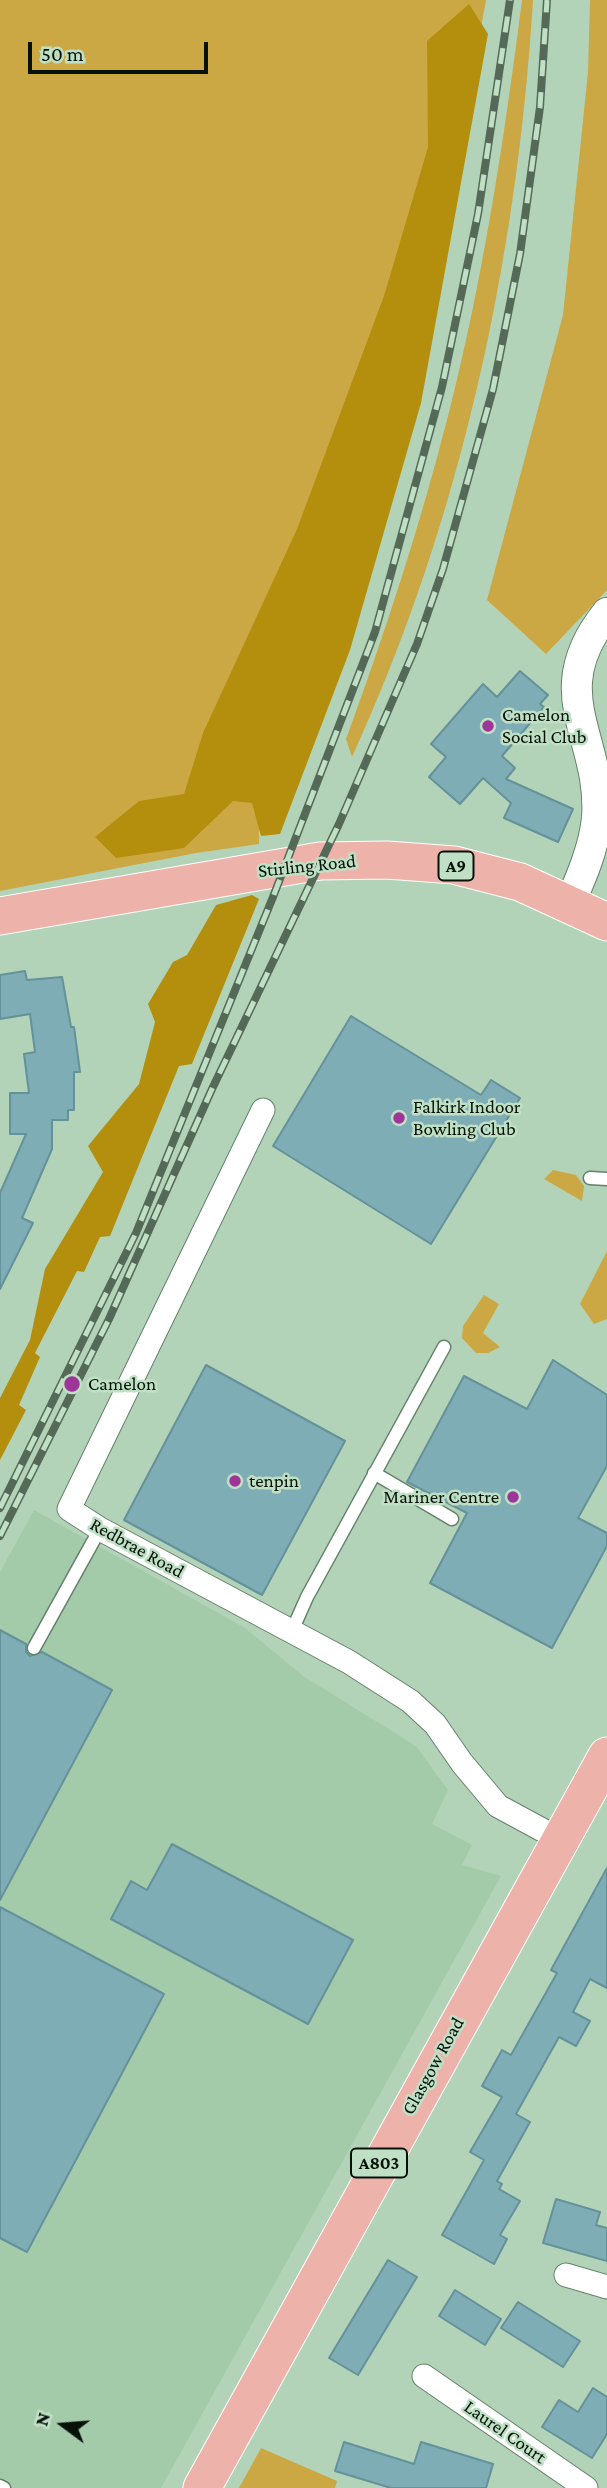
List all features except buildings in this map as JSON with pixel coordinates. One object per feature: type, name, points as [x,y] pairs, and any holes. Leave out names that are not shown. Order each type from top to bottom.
[{"type":"main road","name":"Stirling Road","points":[[0,916],[320,861],[387,860],[454,865],[520,882],[607,922]]},
{"type":"main road","name":"Glasgow Road","points":[[201,2488],[607,1756]]},
{"type":"street","points":[[569,905],[591,847],[597,817],[594,785],[576,702],[579,662],[607,612]]},
{"type":"street","name":"Redbrae Road","points":[[263,1110],[69,1509],[100,1529],[349,1662],[410,1701],[435,1724],[462,1763],[498,1806],[561,1840]]},
{"type":"street","points":[[566,2275],[607,2287]]},
{"type":"street","name":"Laurel Court","points":[[425,2376],[586,2488]]},
{"type":"lane","points":[[590,1178],[607,1179]]},
{"type":"lane","points":[[291,1633],[307,1597],[443,1347]]},
{"type":"lane","points":[[374,1473],[452,1519]]},
{"type":"lane","points":[[34,1648],[100,1529]]},
{"type":"shaded area","points":[[0,0],[486,0],[459,148],[259,773],[259,844],[196,853],[0,891]]},
{"type":"shaded area","points":[[522,0],[533,0],[525,97],[497,291],[477,387],[453,482],[424,575],[390,667],[352,757],[346,739],[414,539],[472,313],[508,105]]},
{"type":"shaded area","points":[[590,0],[607,0],[607,590],[546,654],[487,600],[563,315],[588,72]]},
{"type":"shaded area","points":[[469,4],[488,34],[421,403],[350,650],[280,834],[261,836],[252,803],[233,801],[184,848],[116,858],[95,837],[139,801],[184,794],[203,733],[297,529],[384,296],[428,147],[427,41]]},
{"type":"shaded area","points":[[252,895],[259,899],[192,1064],[179,1066],[110,1236],[100,1237],[84,1272],[77,1271],[35,1353],[40,1357],[19,1405],[26,1410],[0,1460],[0,1398],[30,1340],[45,1269],[103,1172],[88,1146],[139,1084],[155,1022],[148,1004],[173,962],[187,955],[216,905]]},
{"type":"shaded area","points":[[553,1170],[576,1175],[584,1186],[582,1201],[544,1179]]},
{"type":"shaded area","points":[[607,1251],[607,1319],[594,1324],[580,1304]]},
{"type":"shaded area","points":[[484,1295],[499,1304],[483,1333],[500,1347],[488,1353],[476,1353],[462,1338],[463,1326]]},
{"type":"shaded area","points":[[34,1510],[245,1628],[303,1676],[416,1746],[448,1790],[432,1824],[472,1845],[462,1865],[501,1876],[161,2488],[0,2488],[0,1572]]},
{"type":"shaded area","points":[[261,2448],[337,2481],[335,2488],[239,2488]]},
{"type":"railway","points":[[0,1508],[136,1233],[273,897],[375,632],[442,387],[478,214],[510,0]]},
{"type":"railway","points":[[0,1536],[109,1319],[212,1089],[339,824],[417,644],[443,569],[493,389],[520,254],[540,107],[547,0]]},
{"type":"place","name":"Camelon Social Club","points":[[488,726]]},
{"type":"place","name":"Falkirk Indoor Bowling Club","points":[[399,1118]]},
{"type":"place","name":"Camelon","points":[[72,1384]]},
{"type":"place","name":"tenpin","points":[[235,1481]]},
{"type":"place","name":"Mariner Centre","points":[[513,1497]]}]
